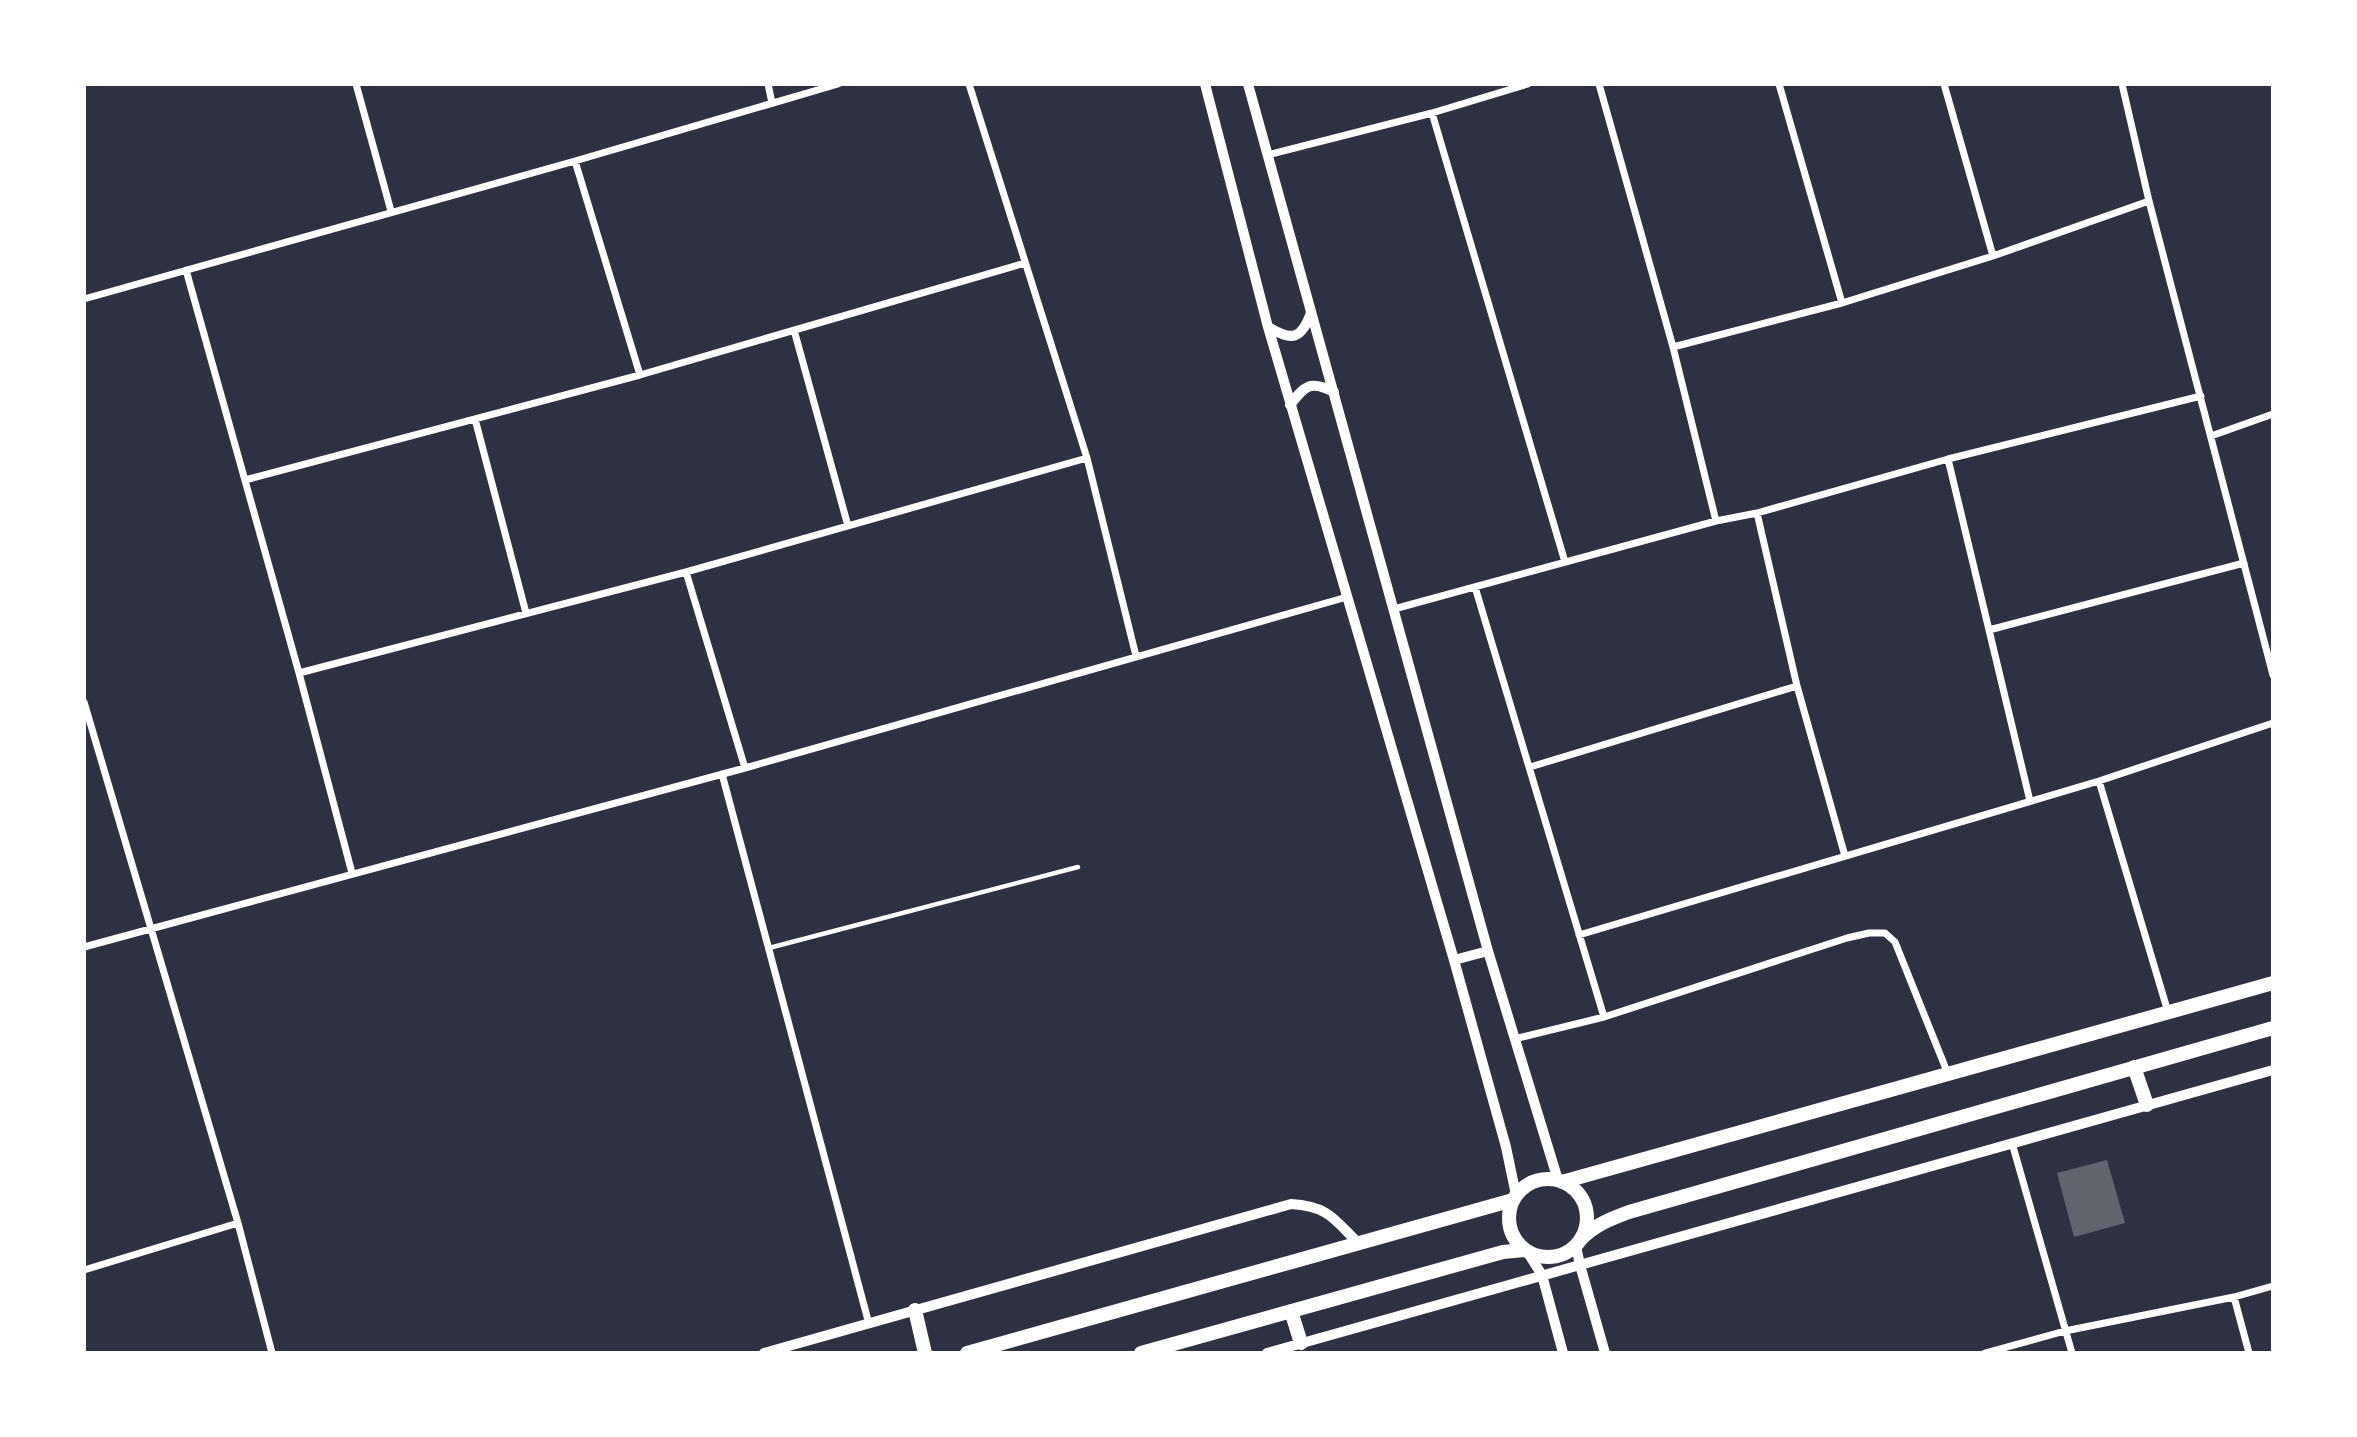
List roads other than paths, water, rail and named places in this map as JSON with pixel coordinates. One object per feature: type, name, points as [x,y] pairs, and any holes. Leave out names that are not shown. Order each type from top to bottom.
[{"type":"main road","points":[[1560,1181],[2273,983]]},
{"type":"main road","points":[[1141,1353],[1503,1252],[1526,1251],[1548,1258],[1568,1252],[1604,1221],[1629,1212],[2273,1028]]},
{"type":"main road","points":[[2134,1067],[2147,1105]]},
{"type":"main road","points":[[967,1353],[1359,1244],[1515,1197],[1534,1182],[1546,1179],[1560,1181],[1572,1187],[1586,1206],[1586,1229],[1579,1242]]},
{"type":"main road","points":[[1515,1197],[1508,1221],[1511,1232],[1526,1251]]},
{"type":"main road","points":[[915,1310],[925,1353]]},
{"type":"main road","points":[[1291,1311],[1301,1343]]},
{"type":"street","points":[[356,84],[391,211]]},
{"type":"street","points":[[768,84],[772,103]]},
{"type":"street","points":[[84,299],[838,84]]},
{"type":"street","points":[[969,84],[1087,458],[1136,656]]},
{"type":"street","points":[[1205,84],[1290,405],[1454,960],[1506,1147],[1515,1197]]},
{"type":"street","points":[[1248,84],[1488,951],[1560,1181]]},
{"type":"street","points":[[1268,155],[1432,113],[1528,84]]},
{"type":"street","points":[[1599,84],[1673,347],[1716,521]]},
{"type":"street","points":[[1779,84],[1842,303]]},
{"type":"street","points":[[1944,84],[1993,256]]},
{"type":"street","points":[[2122,84],[2149,201],[2273,676]]},
{"type":"street","points":[[1432,113],[1565,562]]},
{"type":"street","points":[[575,161],[640,375]]},
{"type":"street","points":[[1673,347],[1842,303],[1993,256],[2149,201]]},
{"type":"street","points":[[244,480],[640,375],[1025,263]]},
{"type":"street","points":[[186,270],[352,873]]},
{"type":"street","points":[[1268,327],[1286,336],[1298,335],[1303,331],[1311,313]]},
{"type":"street","points":[[794,330],[848,526]]},
{"type":"street","points":[[1290,405],[1304,388],[1310,386],[1317,385],[1334,392]]},
{"type":"street","points":[[1394,609],[1948,459],[2201,396]]},
{"type":"street","points":[[2211,436],[2273,414]]},
{"type":"street","points":[[475,419],[526,614]]},
{"type":"street","points":[[299,673],[686,572],[1087,458]]},
{"type":"street","points":[[1948,459],[2030,801]]},
{"type":"street","points":[[1756,513],[1797,686],[1845,856]]},
{"type":"street","points":[[1989,630],[2244,563]]},
{"type":"street","points":[[686,572],[745,768]]},
{"type":"street","points":[[1475,587],[1604,1017]]},
{"type":"street","points":[[84,947],[745,768],[1346,597]]},
{"type":"street","points":[[1530,767],[1797,686]]},
{"type":"street","points":[[84,702],[238,1223],[272,1353]]},
{"type":"street","points":[[1579,935],[2099,781],[2273,723]]},
{"type":"street","points":[[722,774],[869,1324]]},
{"type":"street","points":[[2099,781],[2168,1012]]},
{"type":"street","points":[[1514,1040],[1604,1017],[1847,938],[1885,933],[1895,942],[1948,1074]]},
{"type":"street","points":[[1454,960],[1488,951]]},
{"type":"street","points":[[1267,1353],[2273,1070]]},
{"type":"street","points":[[2012,1143],[2072,1353]]},
{"type":"street","points":[[764,1353],[1291,1204],[1309,1205],[1326,1211],[1359,1244]]},
{"type":"street","points":[[84,1270],[238,1223]]},
{"type":"street","points":[[1579,1242],[1580,1265],[1605,1353]]},
{"type":"street","points":[[1526,1251],[1542,1275],[1563,1353]]},
{"type":"street","points":[[1985,1353],[2065,1331],[2234,1297],[2273,1286]]},
{"type":"street","points":[[2234,1297],[2249,1353]]},
{"type":"lane","points":[[768,948],[1078,867]]}]
